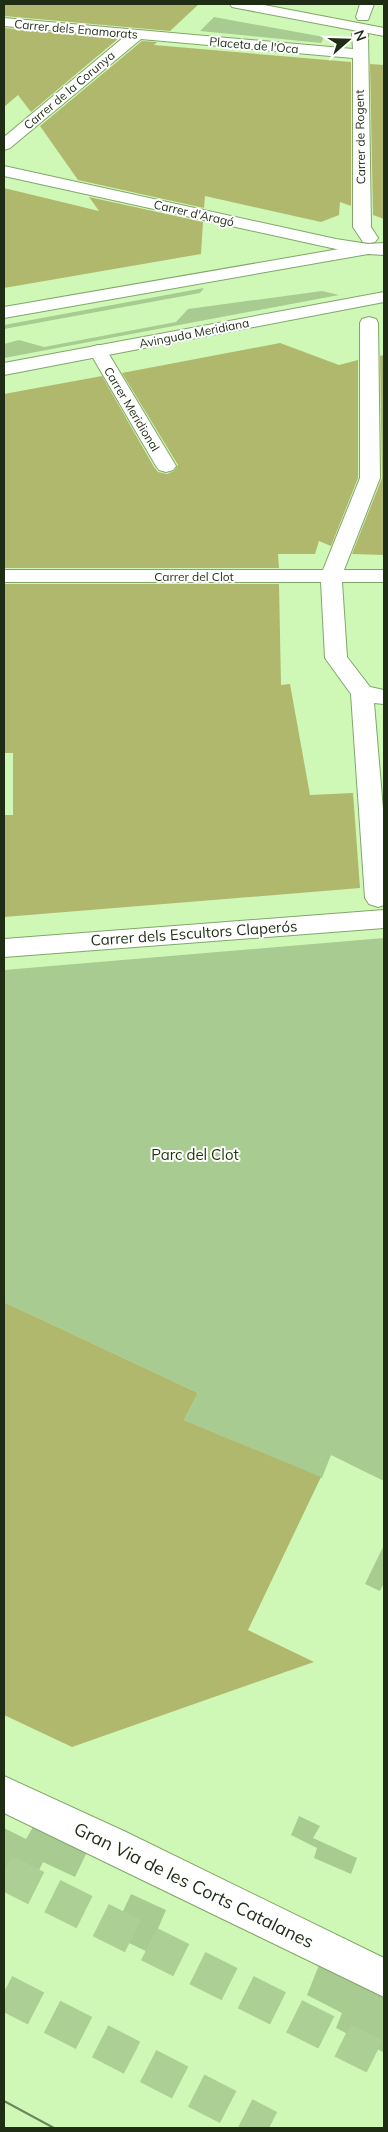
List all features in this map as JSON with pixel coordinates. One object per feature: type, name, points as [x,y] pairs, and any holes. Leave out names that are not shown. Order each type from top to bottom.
[{"type":"street","points":[[237,4],[384,32]]},
{"type":"street","name":"Carrer dels Enamorats","points":[[4,22],[142,35]]},
{"type":"street","name":"Carrer de Rogent","points":[[360,34],[362,227],[376,246]]},
{"type":"street","name":"Placeta de l'Oca","points":[[142,35],[359,54]]},
{"type":"street","name":"Carrer de la Corunya","points":[[4,145],[142,35]]},
{"type":"street","name":"Carrer d'Aragó","points":[[4,171],[250,226],[376,246]]},
{"type":"street","points":[[4,313],[376,246]]},
{"type":"street","name":"Avinguda Meridiana","points":[[4,369],[384,296]]},
{"type":"street","points":[[369,323],[370,478],[331,576],[336,658],[373,695],[371,792],[381,908]]},
{"type":"street","name":"Carrer Meridional","points":[[98,351],[166,466]]},
{"type":"street","name":"Carrer del Clot","points":[[4,576],[384,576]]},
{"type":"street","name":"Carrer dels Escultors Claperós","points":[[4,948],[381,908]]},
{"type":"street","name":"Gran Via de les Corts Catalanes","points":[[4,1794],[113,1845],[384,1978]]},
{"type":"green space","points":[[214,17],[324,37],[321,43],[200,31]]},
{"type":"green space","points":[[204,288],[200,293],[4,329],[4,325]]},
{"type":"green space","points":[[322,291],[339,295],[4,358],[4,344],[19,340],[44,347],[176,322],[188,309]]},
{"type":"green space","name":"Parc del Clot","points":[[384,938],[384,1481],[331,1455],[322,1478],[184,1420],[198,1393],[4,1302],[4,970]]},
{"type":"green space","points":[[384,1545],[384,1583],[380,1591],[365,1584]]},
{"type":"green space","points":[[299,1816],[320,1826],[313,1838],[357,1858],[351,1874],[314,1858],[317,1848],[291,1835]]},
{"type":"green space","points":[[33,1827],[87,1852],[75,1877],[43,1862],[27,1895],[4,1883],[4,1828],[26,1839]]},
{"type":"green space","points":[[131,1894],[166,1910],[148,1952],[112,1935]]},
{"type":"green space","points":[[319,1965],[384,1998],[383,2052],[336,2028],[342,2013],[307,1995]]},
{"type":"building","points":[[4,4],[199,4],[170,31],[4,16]]},
{"type":"building","points":[[4,28],[119,38],[31,112],[18,95],[4,107]]},
{"type":"building","points":[[142,41],[157,42],[154,45],[351,62],[351,206],[340,202],[339,215],[321,222],[205,196],[204,208],[78,180],[40,126]]},
{"type":"building","points":[[370,64],[384,65],[384,219],[373,215]]},
{"type":"building","points":[[4,188],[99,211],[89,197],[203,222],[201,254],[4,288]]},
{"type":"building","points":[[280,343],[339,365],[358,360],[358,478],[331,546],[319,541],[315,554],[278,554],[279,568],[4,568],[4,394],[102,376],[154,467],[158,472],[167,474],[174,471],[178,465],[122,373]]},
{"type":"building","points":[[384,355],[384,555],[352,554],[382,478],[380,356]]},
{"type":"building","points":[[4,584],[279,584],[281,685],[290,684],[310,795],[353,793],[360,888],[4,917],[4,815],[13,815],[13,753],[4,753]]},
{"type":"building","points":[[4,1302],[198,1393],[184,1420],[321,1477],[248,1630],[314,1662],[72,1747],[4,1715]]},
{"type":"tunnel","points":[[4,1872],[384,2061]]},
{"type":"tunnel","points":[[4,1992],[269,2128]]},
{"type":"tram line","points":[[4,2101],[54,2128]]}]
